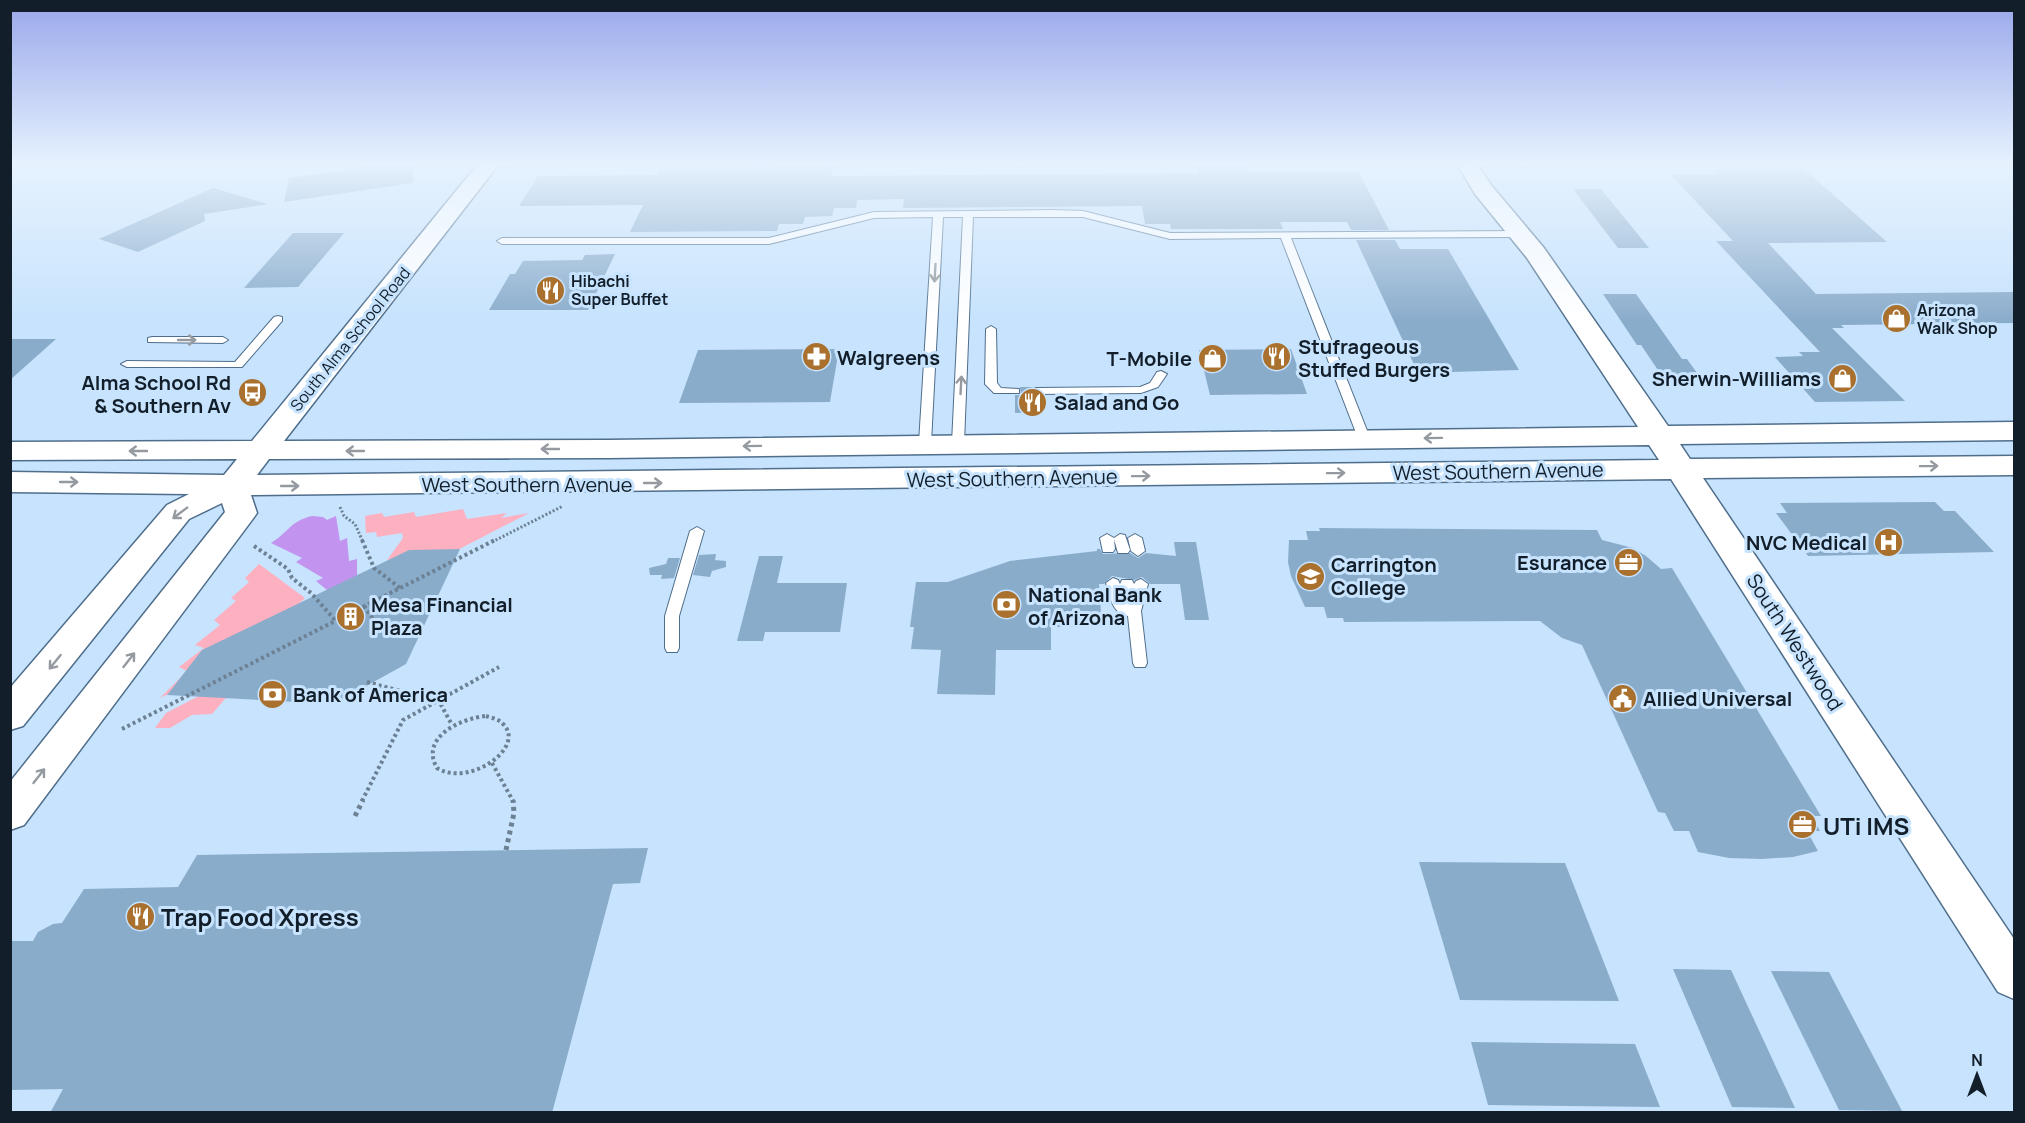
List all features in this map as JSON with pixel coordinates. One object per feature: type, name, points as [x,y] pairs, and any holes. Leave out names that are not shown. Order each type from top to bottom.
[{"type":"main road","name":"South Alma School Road","points":[[10,715],[178,512],[231,486],[447,216]]},
{"type":"main road","name":"South Westwood","points":[[1506,216],[1578,313],[1682,468],[2014,977]]},
{"type":"main road","name":"West Southern Avenue","points":[[10,452],[2014,431]]},
{"type":"main road","points":[[1682,468],[1688,457],[1698,451],[1890,449],[1912,446],[1959,432]]},
{"type":"main road","points":[[1393,472],[1428,460],[1478,455],[1635,453],[1646,451],[1659,435]]},
{"type":"main road","points":[[978,478],[1004,460],[1126,456],[1233,440]]},
{"type":"main road","points":[[691,482],[796,463],[921,460],[948,453],[958,443]]},
{"type":"main road","name":"West Southern Avenue","points":[[10,482],[153,482],[231,486],[2014,465]]},
{"type":"main road","points":[[10,813],[241,513],[231,486]]},
{"type":"lane","points":[[502,241],[769,241],[867,216]]},
{"type":"lane","points":[[925,444],[938,216]]},
{"type":"lane","points":[[958,443],[968,216]]},
{"type":"lane","points":[[1093,216],[1170,236],[1520,234]]},
{"type":"lane","points":[[1285,235],[1364,438]]},
{"type":"lane","points":[[128,364],[238,365],[278,319]]},
{"type":"lane","points":[[992,329],[991,384],[998,390],[1015,391]]},
{"type":"lane","points":[[152,340],[223,340]]},
{"type":"lane","points":[[242,340],[260,340]]},
{"type":"lane","points":[[1036,391],[1141,390],[1154,385],[1161,374]]},
{"type":"lane","points":[[672,648],[672,616],[697,531]]},
{"type":"lane","points":[[1134,611],[1125,611],[1119,604],[1127,584],[1134,611],[1140,663]]},
{"type":"path","points":[[338,501],[344,516],[355,524],[374,568],[400,588]]},
{"type":"path","points":[[122,729],[568,503]]},
{"type":"path","points":[[254,546],[288,569],[292,578],[311,594],[336,621]]},
{"type":"path","points":[[364,606],[379,628]]},
{"type":"path","points":[[355,816],[404,720],[499,667]]},
{"type":"path","points":[[367,682],[439,701],[452,725]]},
{"type":"path","points":[[486,716],[503,723],[509,737],[507,746],[492,763],[480,770],[456,775],[445,773],[437,768],[432,752],[436,742],[452,725],[463,720],[486,716]]},
{"type":"path","points":[[492,763],[511,792],[515,804],[516,815],[506,850]]},
{"type":"shaded area","points":[[463,509],[467,519],[507,513],[501,518],[529,513],[448,555],[416,553],[387,560],[403,538],[402,533],[377,537],[376,532],[366,533],[365,516],[382,513],[384,517],[414,512],[416,517]]},
{"type":"shaded area","points":[[312,516],[323,517],[327,520],[336,516],[340,541],[347,538],[349,561],[357,559],[357,577],[332,594],[316,581],[323,578],[296,562],[302,558],[271,543],[294,524]]},
{"type":"shaded area","points":[[259,564],[305,598],[283,618],[255,652],[160,698],[187,671],[179,667],[204,648],[195,645],[220,625],[214,620],[236,601],[231,598],[249,582],[245,578]]},
{"type":"shaded area","points":[[251,669],[212,714],[192,715],[170,728],[155,728],[166,713]]},
{"type":"building","points":[[150,216],[204,216],[205,221],[138,252],[99,239]]},
{"type":"building","points":[[638,216],[821,216],[805,217],[803,224],[779,224],[777,231],[630,232]]},
{"type":"building","points":[[1144,216],[1382,216],[1389,230],[1351,230],[1347,222],[1280,222],[1283,229],[1171,229],[1170,224],[1145,224]]},
{"type":"building","points":[[1594,216],[1623,216],[1649,248],[1618,248]]},
{"type":"building","points":[[1710,216],[1858,216],[1887,242],[1768,243],[1816,294],[2014,292],[2014,323],[1841,325],[1844,328],[1832,328],[1905,401],[1815,402],[1775,357],[1803,356],[1799,352],[1820,352],[1716,241],[1733,241]]},
{"type":"building","points":[[293,233],[344,233],[298,287],[244,288]]},
{"type":"building","points":[[1356,240],[1395,240],[1400,249],[1448,249],[1519,370],[1418,373]]},
{"type":"building","name":"Hibachi Super Buffet","points":[[615,254],[588,310],[489,310],[510,274],[515,274],[523,261],[582,260],[585,255]]},
{"type":"building","points":[[1603,294],[1636,294],[1682,359],[1687,359],[1702,380],[1664,379],[1641,345],[1637,345]]},
{"type":"building","points":[[10,339],[56,339],[10,380]]},
{"type":"building","name":"Walgreens","points":[[839,349],[830,402],[679,403],[698,350]]},
{"type":"building","points":[[1291,349],[1307,394],[1210,395],[1199,350]]},
{"type":"building","points":[[1020,387],[1033,387],[1028,392],[1036,396],[1037,412],[1015,413],[1015,395],[1021,395]]},
{"type":"building","points":[[1935,502],[1944,511],[1955,511],[1994,552],[1808,556],[1776,513],[1787,513],[1780,503]]},
{"type":"building","points":[[1319,528],[1597,530],[1602,540],[1633,548],[1661,569],[1672,568],[1821,816],[1812,816],[1820,831],[1807,831],[1818,851],[1793,857],[1762,859],[1729,858],[1698,852],[1689,831],[1674,831],[1665,813],[1658,812],[1582,645],[1562,638],[1540,621],[1344,622],[1343,618],[1327,618],[1324,607],[1305,607],[1291,576],[1288,562],[1289,540],[1308,540],[1306,531],[1320,531]]},
{"type":"building","name":"National Bank of Arizona","points":[[1174,542],[1196,542],[1209,620],[1185,620],[1180,584],[1150,584],[1142,577],[1134,580],[1112,576],[1104,584],[1099,584],[1102,627],[1051,627],[1051,650],[996,650],[995,695],[937,694],[941,650],[911,649],[914,627],[910,627],[916,582],[948,582],[1010,561],[1097,551],[1097,549],[1100,549],[1103,554],[1130,553],[1138,558],[1146,553],[1176,556]]},
{"type":"building","name":"Mesa Financial Plaza","points":[[460,549],[406,664],[334,704],[167,695],[202,650],[409,550]]},
{"type":"building","points":[[716,554],[715,560],[726,561],[726,567],[712,571],[710,577],[693,575],[699,555]]},
{"type":"building","points":[[759,556],[783,556],[777,583],[847,583],[840,632],[765,632],[763,641],[737,641]]},
{"type":"building","points":[[668,558],[680,558],[674,578],[661,579],[662,575],[650,575],[649,568],[666,564]]},
{"type":"building","points":[[648,848],[640,883],[613,884],[552,1113],[50,1113],[63,1089],[10,1090],[10,941],[33,941],[38,932],[53,924],[62,923],[84,889],[178,887],[197,855]]},
{"type":"building","points":[[1419,862],[1565,863],[1619,1001],[1460,1000]]},
{"type":"building","points":[[1673,969],[1731,970],[1795,1108],[1732,1107]]},
{"type":"building","points":[[1771,971],[1829,972],[1902,1111],[1839,1110]]},
{"type":"building","points":[[1471,1042],[1635,1044],[1660,1107],[1488,1105]]},
{"type":"place","name":"Hibachi Super Buffet","points":[[550,290]]},
{"type":"place","name":"Arizona Walk Shop","points":[[1896,319]]},
{"type":"place","name":"Walgreens","points":[[816,357]]},
{"type":"place","name":"Stufrageous Stuffed Burgers","points":[[1277,357]]},
{"type":"place","name":"T-Mobile","points":[[1213,358]]},
{"type":"place","name":"Sherwin-Williams","points":[[1842,378]]},
{"type":"place","name":"Alma School Rd & Southern Av","points":[[252,393]]},
{"type":"place","name":"Salad and Go","points":[[1033,402]]},
{"type":"place","name":"NVC Medical","points":[[1888,542]]},
{"type":"place","name":"Esurance","points":[[1628,562]]},
{"type":"place","name":"Carrington College","points":[[1310,576]]},
{"type":"place","name":"National Bank of Arizona","points":[[1007,605]]},
{"type":"place","name":"Mesa Financial Plaza","points":[[350,616]]},
{"type":"place","name":"Bank of America","points":[[272,694]]},
{"type":"place","name":"Allied Universal","points":[[1622,698]]},
{"type":"place","name":"UTi IMS","points":[[1802,825]]},
{"type":"place","name":"Trap Food Xpress","points":[[140,916]]}]
